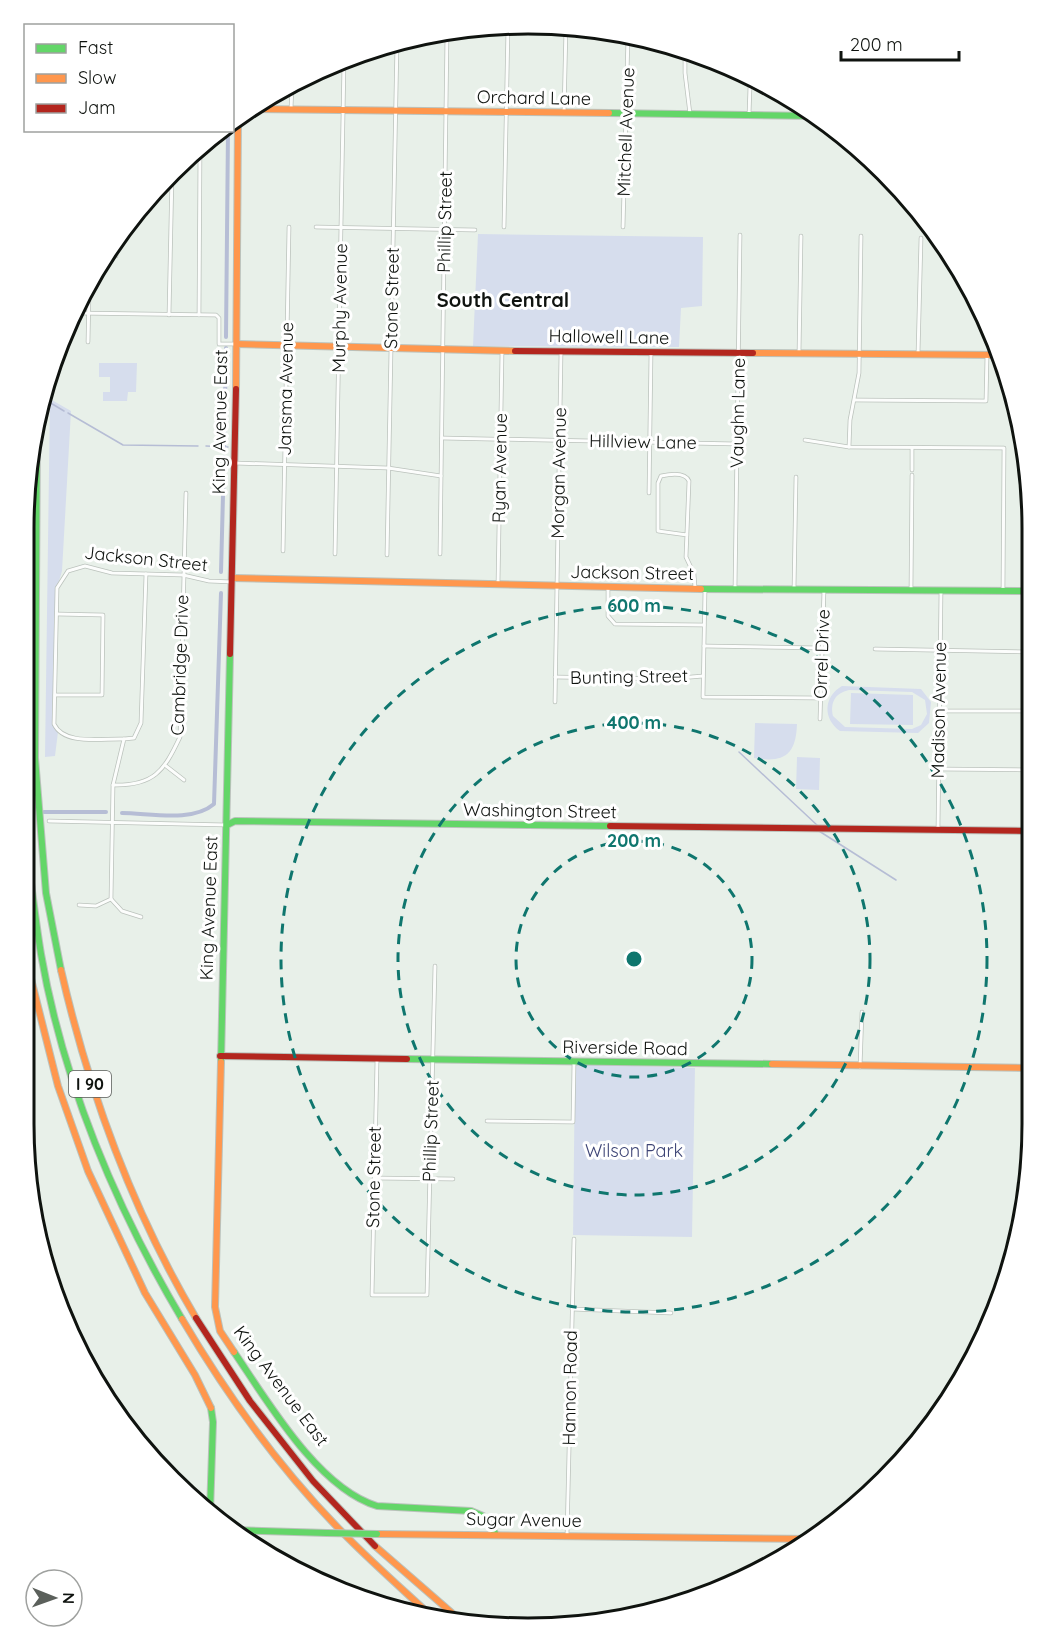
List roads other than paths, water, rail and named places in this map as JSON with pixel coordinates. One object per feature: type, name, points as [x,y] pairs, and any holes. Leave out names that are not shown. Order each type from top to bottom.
[{"type":"main road","name":"Orchard Lane","points":[[268,109],[749,117],[796,114]]},
{"type":"main road","name":"King Avenue East","points":[[238,130],[235,463],[215,1307],[220,1331],[277,1413],[340,1487],[363,1502],[387,1509],[468,1511],[482,1515],[495,1533]]},
{"type":"main road","name":"Hallowell Lane","points":[[237,344],[443,351],[991,355]]},
{"type":"main road","name":"I 90","points":[[37,489],[35,758],[45,879],[62,980],[103,1122],[146,1224],[169,1271],[227,1366],[257,1409],[329,1496],[374,1544],[450,1611]]},
{"type":"main road","name":"Jackson Street","points":[[232,580],[695,590],[1022,591]]},
{"type":"main road","name":"Washington Street","points":[[226,825],[235,821],[698,829],[1022,831]]},
{"type":"main road","name":"I 90","points":[[34,906],[38,936],[72,1081],[109,1179],[155,1279],[214,1375],[317,1508],[362,1554],[418,1605]]},
{"type":"main road","points":[[34,995],[44,1040],[87,1168],[119,1241],[146,1294],[210,1403],[213,1422],[210,1501]]},
{"type":"main road","name":"Riverside Road","points":[[220,1056],[1022,1068]]},
{"type":"main road","name":"Sugar Avenue","points":[[249,1531],[795,1539]]},
{"type":"street","points":[[504,227],[508,35]]},
{"type":"street","points":[[564,113],[566,36]]},
{"type":"street","name":"Phillip Street","points":[[440,554],[447,42]]},
{"type":"street","name":"Mitchell Avenue","points":[[623,227],[628,45]]},
{"type":"street","name":"Stone Street","points":[[387,555],[397,52]]},
{"type":"street","points":[[685,60],[690,116]]},
{"type":"street","name":"Murphy Avenue","points":[[335,554],[344,70]]},
{"type":"street","points":[[749,117],[750,87]]},
{"type":"street","points":[[291,110],[292,96]]},
{"type":"street","points":[[84,313],[199,315],[200,160]]},
{"type":"street","points":[[169,315],[172,187]]},
{"type":"street","name":"Jansma Avenue","points":[[283,551],[289,227]]},
{"type":"street","points":[[316,227],[475,230]]},
{"type":"street","name":"Vaughn Lane","points":[[734,590],[740,235]]},
{"type":"street","points":[[798,354],[801,236]]},
{"type":"street","points":[[849,447],[849,420],[859,373],[861,236]]},
{"type":"street","points":[[918,354],[921,238]]},
{"type":"street","points":[[88,304],[88,342]]},
{"type":"street","name":"Hallowell Lane","points":[[199,315],[216,315],[219,318],[219,344],[237,344]]},
{"type":"street","name":"Ryan Avenue","points":[[498,584],[502,351]]},
{"type":"street","name":"Morgan Avenue","points":[[555,702],[561,351]]},
{"type":"street","points":[[649,493],[651,353]]},
{"type":"street","points":[[854,400],[986,401],[987,355]]},
{"type":"street","name":"Hillview Lane","points":[[442,438],[737,444]]},
{"type":"street","points":[[805,440],[849,447],[1004,448],[1003,591]]},
{"type":"street","points":[[911,590],[912,448]]},
{"type":"street","points":[[235,463],[388,468],[441,476]]},
{"type":"street","points":[[687,535],[658,531],[658,483],[661,476],[684,475],[688,478],[687,561],[694,574],[695,590]]},
{"type":"street","points":[[794,590],[796,477]]},
{"type":"street","name":"Cambridge Drive","points":[[166,766],[183,737],[183,575],[186,493]]},
{"type":"street","name":"Jackson Street","points":[[57,614],[57,588],[61,579],[74,567],[85,566],[103,572],[183,575],[209,581],[232,580]]},
{"type":"street","points":[[55,695],[102,695],[103,615],[57,614],[54,724],[58,732],[66,738],[135,738],[141,723],[146,574]]},
{"type":"street","points":[[608,588],[608,616],[615,624],[704,625]]},
{"type":"street","name":"Orrel Drive","points":[[820,719],[824,589]]},
{"type":"street","points":[[705,590],[703,697],[820,698]]},
{"type":"street","name":"Madison Avenue","points":[[938,829],[941,591]]},
{"type":"street","points":[[704,646],[822,648]]},
{"type":"street","points":[[875,649],[1022,652]]},
{"type":"street","name":"Bunting Street","points":[[555,677],[668,679],[703,676]]},
{"type":"street","points":[[940,711],[1022,711]]},
{"type":"street","points":[[124,739],[113,785],[111,899],[122,911],[141,917]]},
{"type":"street","points":[[113,785],[135,785],[151,778],[166,766],[184,780]]},
{"type":"street","points":[[939,769],[1022,770]]},
{"type":"street","name":"Washington Street","points":[[50,821],[226,825]]},
{"type":"street","points":[[79,905],[96,906],[111,899]]},
{"type":"street","name":"Phillip Street","points":[[427,1295],[435,966]]},
{"type":"street","points":[[860,1067],[862,1012]]},
{"type":"street","name":"Stone Street","points":[[377,1060],[372,1295],[427,1295]]},
{"type":"street","points":[[487,1120],[573,1122],[574,1062]]},
{"type":"street","points":[[374,1178],[453,1179]]},
{"type":"street","name":"Hannon Road","points":[[567,1536],[574,1239]]},
{"type":"street","points":[[572,1309],[671,1314]]},
{"type":"waterway","points":[[226,337],[228,137]]},
{"type":"waterway","points":[[224,451],[226,348]]},
{"type":"waterway","points":[[51,403],[64,411]]},
{"type":"waterway","points":[[68,413],[123,445],[198,446]]},
{"type":"waterway","points":[[206,446],[228,447]]},
{"type":"waterway","points":[[221,572],[224,457]]},
{"type":"waterway","points":[[122,813],[182,815],[205,810],[214,804],[221,593]]},
{"type":"waterway","points":[[739,752],[818,826]]},
{"type":"waterway","points":[[44,812],[106,812]]},
{"type":"waterway","points":[[819,831],[896,880]]},
{"type":"district","name":"South Central","points":[[503,300]]},
{"type":"park label","name":"Wilson Park","points":[[634,1151]]}]
